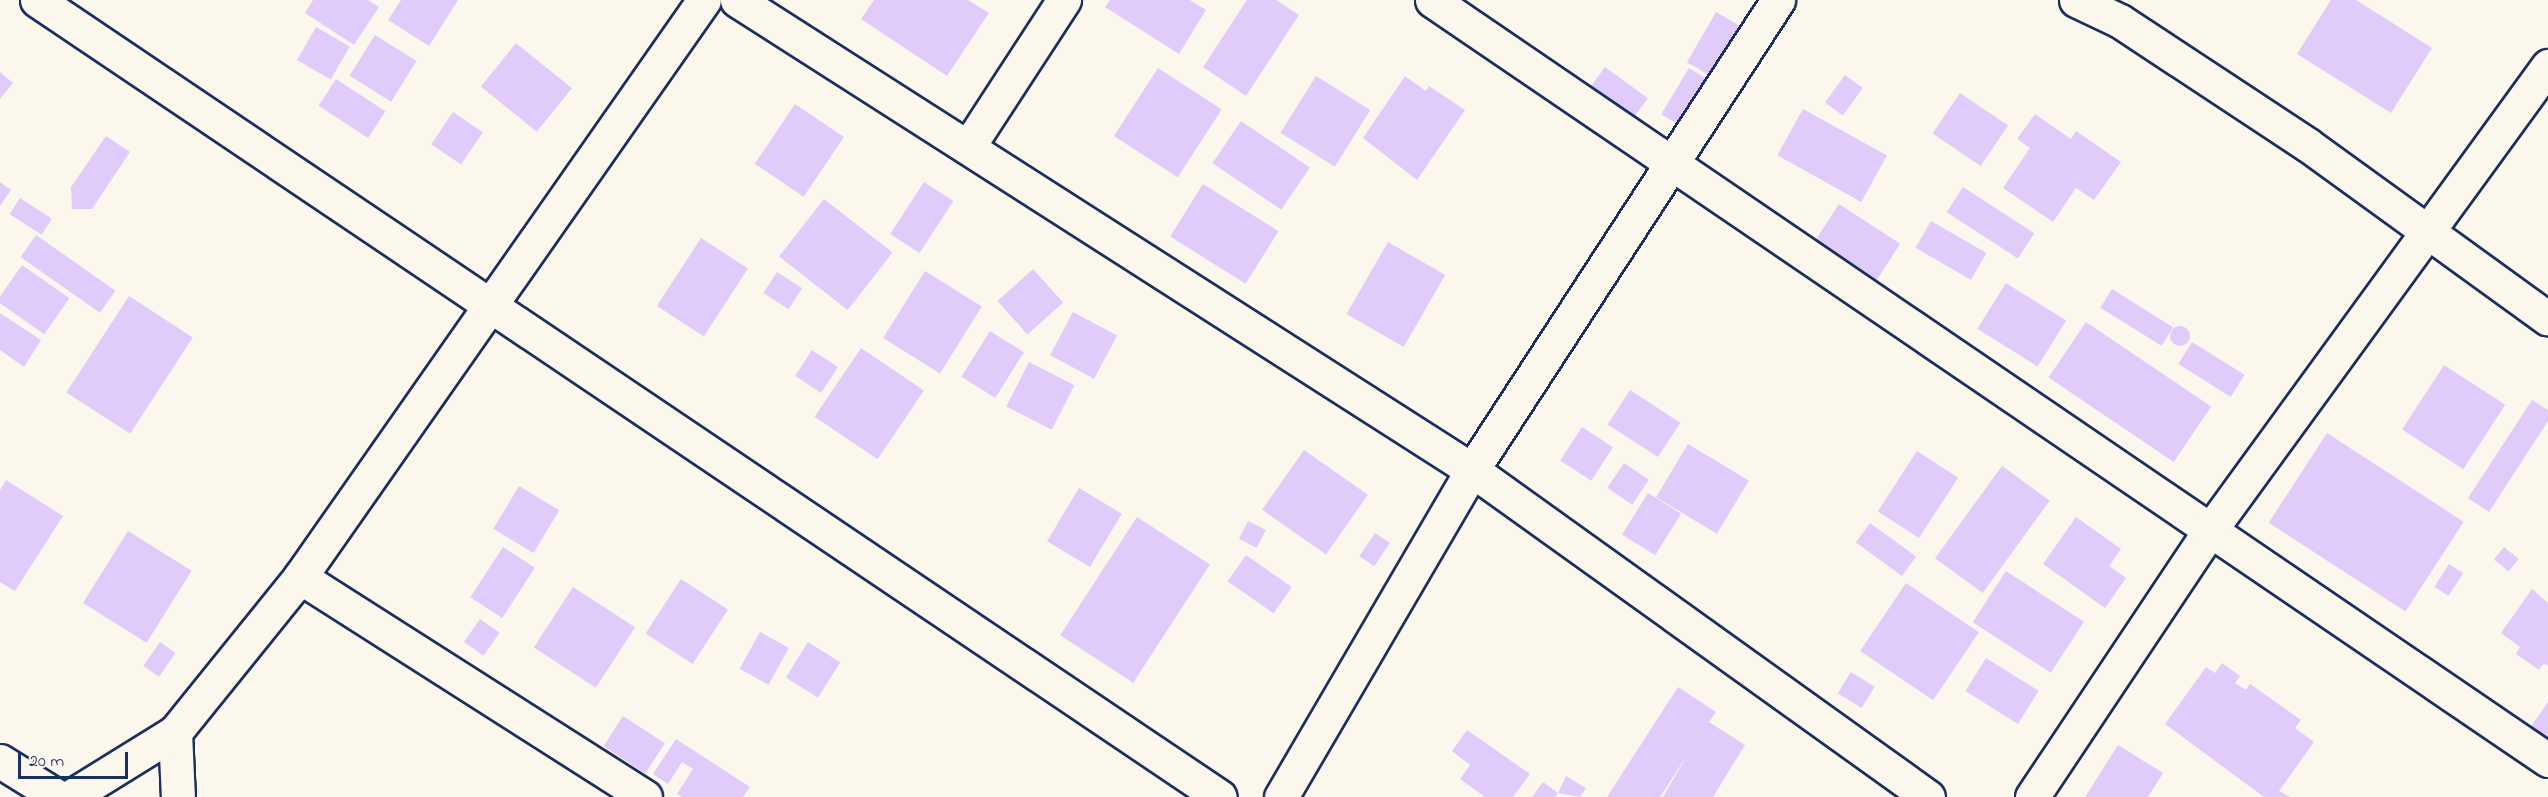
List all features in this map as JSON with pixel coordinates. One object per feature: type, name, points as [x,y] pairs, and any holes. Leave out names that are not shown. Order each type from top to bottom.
[{"type":"street","points":[[37,0],[489,307],[1220,797]]},
{"type":"street","points":[[70,797],[175,732],[300,577],[704,0]]},
{"type":"street","points":[[737,0],[1472,470],[1928,797]]},
{"type":"street","points":[[968,147],[1064,0]]},
{"type":"street","points":[[1432,0],[2548,760]]},
{"type":"street","points":[[1281,797],[1472,470],[1778,0]]},
{"type":"street","points":[[2076,0],[2120,21],[2308,145],[2548,319]]},
{"type":"street","points":[[2032,797],[2211,529],[2548,66]]},
{"type":"street","points":[[300,577],[645,797]]},
{"type":"street","points":[[175,732],[178,797]]},
{"type":"street","points":[[0,761],[58,797]]},
{"type":"building","points":[[313,0],[368,0],[379,7],[354,45],[305,13]]},
{"type":"building","points":[[401,0],[458,0],[429,46],[388,20]]},
{"type":"building","points":[[874,0],[968,0],[989,13],[947,76],[861,19]]},
{"type":"building","points":[[1110,0],[1190,0],[1206,10],[1179,54],[1105,7]]},
{"type":"building","points":[[1247,0],[1276,0],[1299,15],[1246,96],[1203,67]]},
{"type":"building","points":[[2331,0],[2356,0],[2432,48],[2391,113],[2297,54]]},
{"type":"building","points":[[1716,12],[1745,29],[1716,79],[1687,62]]},
{"type":"building","points":[[316,27],[350,46],[331,79],[297,60]]},
{"type":"building","points":[[375,35],[417,61],[391,102],[350,76]]},
{"type":"building","points":[[516,43],[572,88],[537,132],[481,87]]},
{"type":"building","points":[[1605,67],[1648,98],[1631,122],[1588,90]]},
{"type":"building","points":[[1158,68],[1222,109],[1178,177],[1114,136]]},
{"type":"building","points":[[1689,68],[1712,82],[1684,128],[1661,114]]},
{"type":"building","points":[[0,72],[13,83],[0,99]]},
{"type":"building","points":[[1845,75],[1863,88],[1843,115],[1825,103]]},
{"type":"building","points":[[1316,76],[1370,110],[1335,167],[1280,133]]},
{"type":"building","points":[[1405,76],[1426,91],[1429,86],[1465,110],[1417,180],[1363,138]]},
{"type":"building","points":[[336,79],[385,111],[368,138],[319,106]]},
{"type":"building","points":[[1960,93],[2008,125],[1981,166],[1933,134]]},
{"type":"building","points":[[795,104],[844,137],[804,197],[755,164]]},
{"type":"building","points":[[1803,109],[1887,156],[1861,202],[1777,155]]},
{"type":"building","points":[[453,112],[483,132],[461,164],[431,144]]},
{"type":"building","points":[[2035,114],[2071,139],[2076,131],[2121,162],[2094,200],[2076,188],[2053,222],[2003,188],[2030,148],[2017,139]]},
{"type":"building","points":[[1241,121],[1310,167],[1281,210],[1212,163]]},
{"type":"building","points":[[106,136],[130,152],[92,209],[72,209],[71,187]]},
{"type":"building","points":[[0,182],[11,190],[0,206]]},
{"type":"building","points":[[924,182],[953,201],[920,253],[890,234]]},
{"type":"building","points":[[1203,184],[1278,231],[1246,284],[1170,237]]},
{"type":"building","points":[[1963,187],[2034,233],[2018,258],[1947,212]]},
{"type":"building","points":[[20,198],[52,219],[42,235],[10,214]]},
{"type":"building","points":[[824,199],[893,253],[848,310],[779,257]]},
{"type":"building","points":[[1839,204],[1900,244],[1875,282],[1814,243]]},
{"type":"building","points":[[1931,221],[1986,253],[1971,280],[1916,248]]},
{"type":"building","points":[[36,235],[115,291],[100,313],[21,257]]},
{"type":"building","points":[[701,238],[748,268],[704,336],[657,306]]},
{"type":"building","points":[[1388,242],[1445,275],[1404,347],[1346,314]]},
{"type":"building","points":[[22,265],[70,298],[44,334],[0,303],[0,296]]},
{"type":"building","points":[[1033,269],[1063,302],[1027,335],[997,301]]},
{"type":"building","points":[[925,271],[982,307],[940,374],[883,338]]},
{"type":"building","points":[[777,272],[802,288],[789,309],[763,293]]},
{"type":"building","points":[[2006,283],[2066,321],[2038,366],[1977,329]]},
{"type":"building","points":[[2112,289],[2173,327],[2161,346],[2100,308]]},
{"type":"building","points":[[129,296],[193,337],[130,434],[66,392]]},
{"type":"building","points":[[1073,312],[1117,335],[1094,379],[1050,355]]},
{"type":"building","points":[[0,313],[41,340],[24,367],[0,350]]},
{"type":"building","points":[[2086,322],[2211,406],[2174,462],[2049,378]]},
{"type":"building","points":[[2180,326],[2187,329],[2190,336],[2187,343],[2180,346],[2173,343],[2170,336],[2173,329]]},
{"type":"building","points":[[990,331],[1024,352],[995,398],[961,377]]},
{"type":"building","points":[[2192,342],[2245,375],[2231,397],[2178,364]]},
{"type":"building","points":[[861,348],[924,390],[878,459],[815,417]]},
{"type":"building","points":[[812,350],[838,367],[821,393],[795,376]]},
{"type":"building","points":[[1029,362],[1074,385],[1052,430],[1006,407]]},
{"type":"building","points":[[2444,365],[2505,405],[2463,469],[2402,430]]},
{"type":"building","points":[[1630,390],[1680,423],[1658,457],[1608,424]]},
{"type":"building","points":[[2532,400],[2548,410],[2548,421],[2489,512],[2468,498]]},
{"type":"building","points":[[1582,427],[1613,447],[1591,481],[1560,461]]},
{"type":"building","points":[[2327,433],[2464,522],[2405,612],[2269,523]]},
{"type":"building","points":[[1688,444],[1749,481],[1717,534],[1656,497]]},
{"type":"building","points":[[1304,450],[1368,495],[1326,555],[1262,510]]},
{"type":"building","points":[[1917,451],[1958,478],[1919,538],[1878,511]]},
{"type":"building","points":[[1624,463],[1649,480],[1632,505],[1607,488]]},
{"type":"building","points":[[2002,466],[2050,501],[1983,593],[1935,558]]},
{"type":"building","points":[[6,480],[63,516],[15,591],[0,582],[0,490]]},
{"type":"building","points":[[519,486],[559,510],[534,553],[493,529]]},
{"type":"building","points":[[1079,488],[1122,514],[1090,567],[1047,541]]},
{"type":"building","points":[[1648,493],[1681,514],[1655,555],[1622,535]]},
{"type":"building","points":[[1137,517],[1210,564],[1133,683],[1060,635]]},
{"type":"building","points":[[2076,517],[2121,549],[2109,566],[2126,578],[2105,608],[2043,564]]},
{"type":"building","points":[[1248,521],[1266,530],[1257,548],[1239,539]]},
{"type":"building","points":[[1870,523],[1916,557],[1902,576],[1856,542]]},
{"type":"building","points":[[128,531],[192,571],[147,643],[83,603]]},
{"type":"building","points":[[1375,533],[1390,543],[1374,566],[1359,556]]},
{"type":"building","points":[[503,547],[535,568],[502,618],[470,597]]},
{"type":"building","points":[[2504,547],[2519,559],[2509,571],[2494,559]]},
{"type":"building","points":[[1246,555],[1292,587],[1274,613],[1228,581]]},
{"type":"building","points":[[2449,564],[2463,573],[2449,596],[2434,587]]},
{"type":"building","points":[[2006,571],[2084,622],[2051,673],[1973,622]]},
{"type":"building","points":[[681,579],[728,609],[693,664],[646,634]]},
{"type":"building","points":[[1906,583],[1979,632],[1933,700],[1860,651]]},
{"type":"building","points":[[573,587],[635,627],[596,688],[534,647]]},
{"type":"building","points":[[2532,589],[2548,603],[2548,666],[2544,663],[2539,670],[2516,654],[2520,647],[2501,633]]},
{"type":"building","points":[[480,619],[500,633],[484,656],[464,642]]},
{"type":"building","points":[[760,632],[789,648],[769,685],[740,669]]},
{"type":"building","points":[[160,642],[176,653],[159,677],[143,666]]},
{"type":"building","points":[[808,642],[840,662],[818,698],[786,678]]},
{"type":"building","points":[[1986,658],[2039,691],[2018,724],[1965,691]]},
{"type":"building","points":[[2222,663],[2240,676],[2235,683],[2246,690],[2250,684],[2301,720],[2295,728],[2314,742],[2279,791],[2290,797],[2264,797],[2165,724],[2206,667],[2215,673]]},
{"type":"building","points":[[1851,672],[1875,687],[1861,708],[1838,693]]},
{"type":"building","points":[[1678,687],[1716,712],[1709,722],[1745,745],[1713,797],[1663,797],[1688,754],[1660,797],[1607,797]]},
{"type":"building","points":[[2548,702],[2548,739],[2530,728]]},
{"type":"building","points":[[623,716],[665,743],[645,773],[603,746]]},
{"type":"building","points":[[1467,730],[1530,774],[1513,797],[1485,797],[1460,779],[1470,765],[1452,751]]},
{"type":"building","points":[[676,739],[750,787],[743,797],[682,797],[677,794],[693,769],[682,762],[668,784],[653,774]]},
{"type":"building","points":[[2118,745],[2163,773],[2148,797],[2085,797]]},
{"type":"building","points":[[1566,776],[1586,788],[1580,797],[1558,793]]},
{"type":"building","points":[[1543,782],[1558,793],[1555,797],[1532,797]]}]
